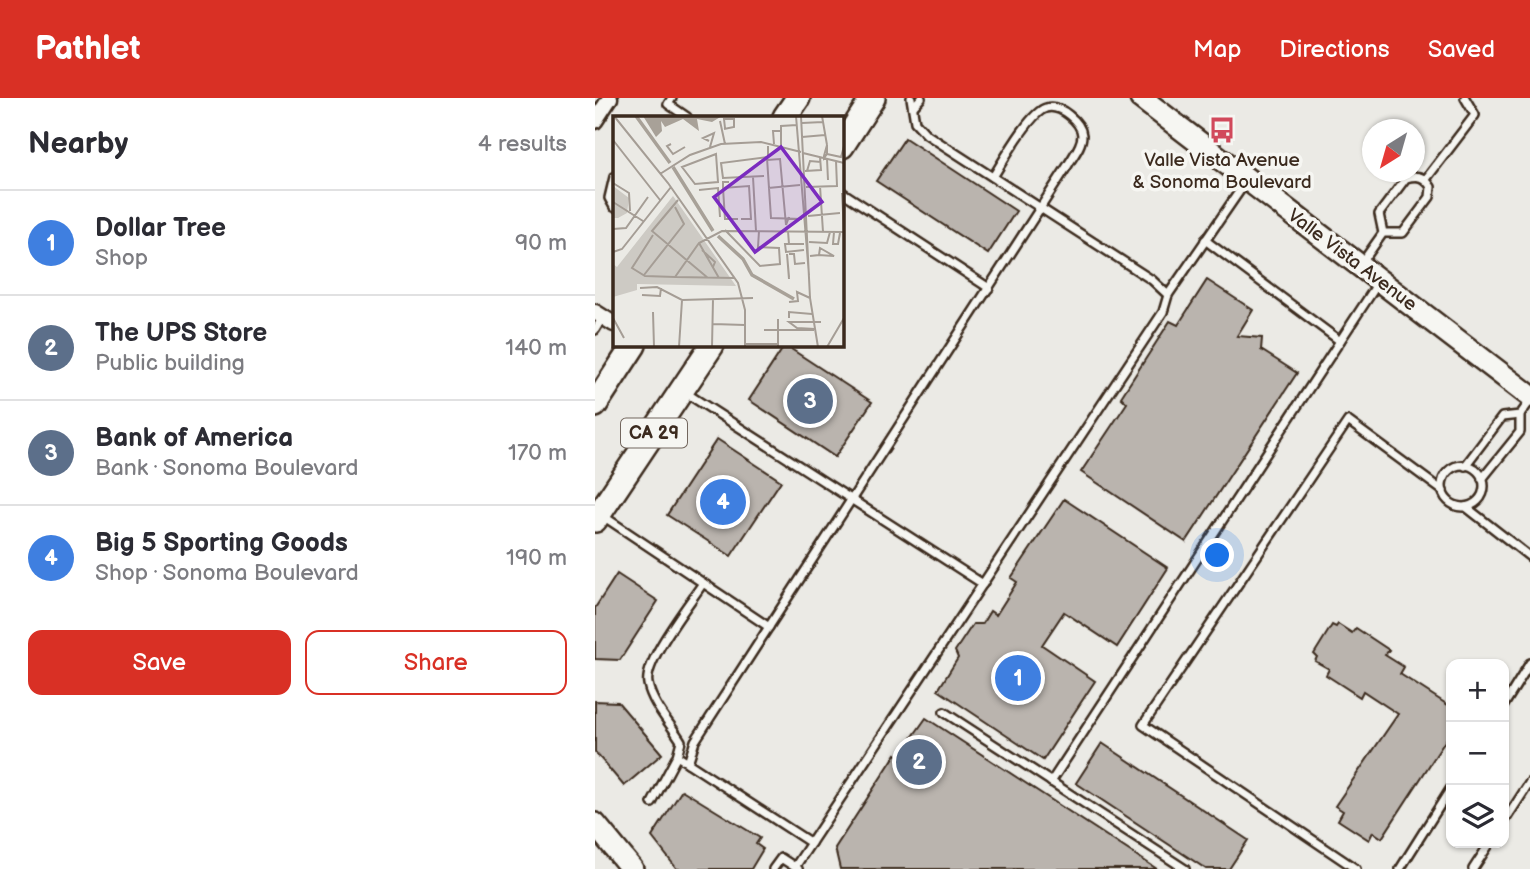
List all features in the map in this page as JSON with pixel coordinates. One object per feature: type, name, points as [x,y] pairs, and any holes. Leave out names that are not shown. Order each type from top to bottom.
[{"type":"main road","points":[[786,116],[798,98]]},
{"type":"main road","points":[[843,144],[873,98]]},
{"type":"main road","points":[[597,397],[633,346]]},
{"type":"main road","name":"CA 29","points":[[597,517],[711,346]]},
{"type":"street","points":[[595,121],[610,98]]},
{"type":"street","name":"Valle Vista Avenue","points":[[1141,98],[1380,279],[1530,398]]},
{"type":"street","points":[[595,824],[632,869]]},
{"type":"lane","points":[[672,98],[668,104],[686,116]]},
{"type":"lane","points":[[911,98],[915,122],[926,134],[1152,280],[1168,295]]},
{"type":"lane","points":[[913,107],[921,98]]},
{"type":"lane","points":[[1426,179],[1475,115],[1465,98]]},
{"type":"lane","points":[[688,763],[695,741],[1041,208],[1079,146],[1082,134],[1064,111],[1046,108],[1033,117],[993,177]]},
{"type":"lane","points":[[1416,175],[1426,179],[1431,187],[1430,197],[1403,233],[1383,233],[1378,214],[1406,178],[1416,175]]},
{"type":"lane","points":[[773,869],[781,858],[796,868],[1163,312],[1168,295],[1247,179]]},
{"type":"lane","points":[[613,181],[609,198],[613,205]]},
{"type":"lane","points":[[843,193],[989,288]]},
{"type":"lane","points":[[1360,264],[1383,233]]},
{"type":"lane","points":[[1205,240],[1340,341]]},
{"type":"lane","points":[[1051,782],[1380,279]]},
{"type":"lane","points":[[595,330],[604,318]]},
{"type":"lane","points":[[683,390],[983,584]]},
{"type":"lane","points":[[1466,507],[1481,497],[1482,479],[1520,432],[1520,415],[1530,398]]},
{"type":"lane","points":[[1443,491],[1447,472],[1465,466],[1502,417],[1520,415]]},
{"type":"lane","points":[[1356,869],[1143,725],[1348,421],[1443,491],[1448,501],[1466,507],[1530,557]]},
{"type":"lane","points":[[1465,466],[1476,470],[1482,479]]},
{"type":"lane","points":[[597,517],[769,626]]},
{"type":"lane","points":[[652,803],[677,757],[681,741],[652,694],[647,679],[651,663],[703,583]]},
{"type":"lane","points":[[1509,697],[1530,663]]},
{"type":"lane","points":[[944,712],[1185,869]]},
{"type":"lane","points":[[677,757],[811,843]]},
{"type":"lane","points":[[1509,814],[1530,782]]},
{"type":"lane","points":[[1400,869],[1446,796]]},
{"type":"lane","points":[[1473,869],[1487,848]]},
{"type":"building","points":[[905,138],[1016,211],[988,254],[876,181]]},
{"type":"building","points":[[1207,280],[1253,310],[1237,336],[1262,338],[1261,350],[1297,373],[1186,542],[1081,472],[1127,403],[1121,397],[1170,321],[1178,325]]},
{"type":"building","points":[[787,346],[872,402],[835,457],[749,400]]},
{"type":"building","points":[[717,439],[781,481],[731,556],[667,515]]},
{"type":"building","points":[[1064,499],[1168,568],[1117,647],[1064,612],[1042,645],[1095,681],[1043,760],[938,690],[958,658],[955,651],[973,624],[982,624],[990,611],[996,615],[1017,582],[1011,578]]},
{"type":"building","points":[[617,574],[658,601],[620,660],[595,659],[595,608]]},
{"type":"building","points":[[1338,624],[1352,633],[1356,628],[1389,650],[1385,655],[1404,667],[1400,674],[1446,704],[1446,740],[1382,838],[1373,832],[1369,840],[1338,820],[1343,811],[1335,806],[1398,714],[1363,691],[1360,697],[1326,675],[1329,669],[1315,661],[1317,657],[1314,654],[1332,625],[1336,627]]},
{"type":"building","points":[[595,701],[618,702],[662,754],[624,786],[595,752]]},
{"type":"building","points":[[926,718],[1157,869],[840,869],[835,848],[896,754],[899,756]]},
{"type":"building","points":[[1102,743],[1248,840],[1229,869],[1206,869],[1076,783]]},
{"type":"building","points":[[682,790],[760,838],[756,844],[763,849],[751,869],[677,869],[652,837]]},
{"type":"place","name":"Valle Vista Avenue & Sonoma Boulevard","points":[[1222,130]]},
{"type":"place","name":"Bank of America","points":[[810,401]]},
{"type":"place","name":"Big 5 Sporting Goods","points":[[723,502]]},
{"type":"place","name":"Dollar Tree","points":[[1018,678]]},
{"type":"place","name":"The UPS Store","points":[[919,762]]}]
